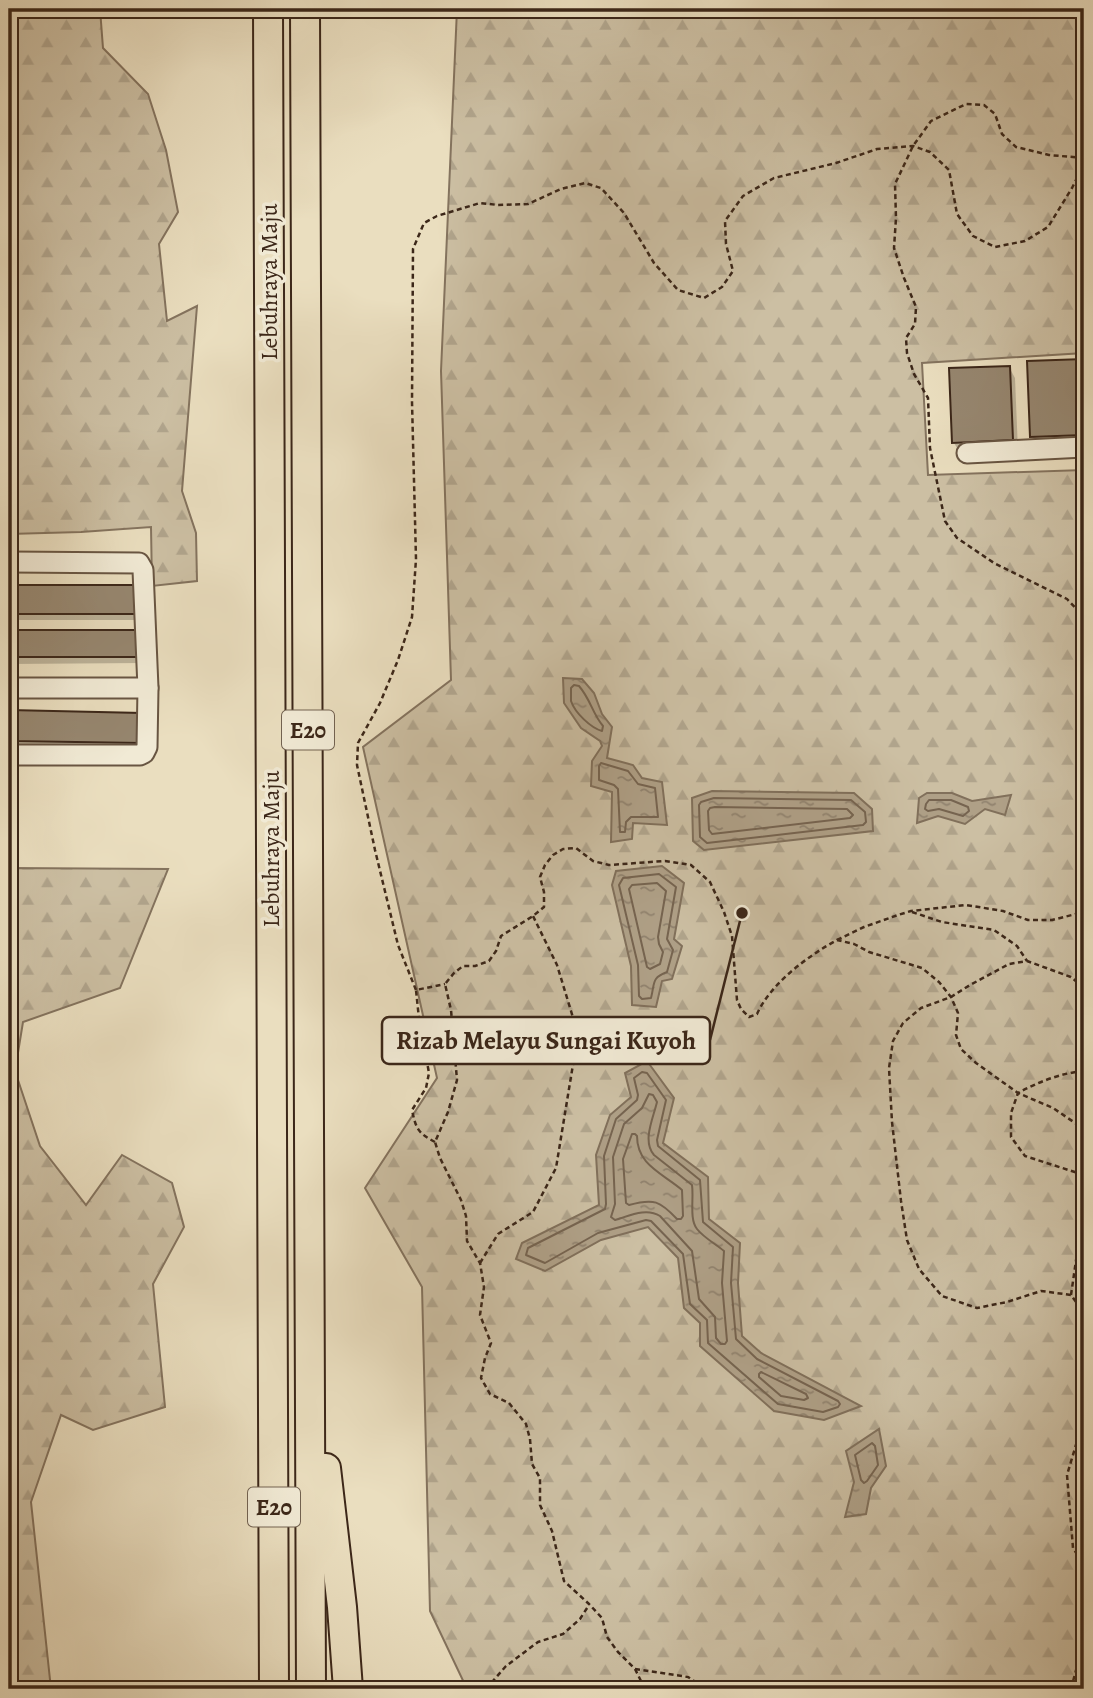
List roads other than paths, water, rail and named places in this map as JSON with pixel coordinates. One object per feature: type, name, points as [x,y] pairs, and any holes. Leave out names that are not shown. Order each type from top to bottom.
[{"type":"highway","name":"Lebuhraya Maju","points":[[268,9],[274,1689]]},
{"type":"highway","name":"Lebuhraya Maju","points":[[305,9],[311,1689]]},
{"type":"highway","points":[[258,1689],[260,1448],[273,1324]]},
{"type":"highway","points":[[310,1404],[324,1453],[342,1607],[348,1689]]},
{"type":"street","points":[[967,453],[1084,447]]},
{"type":"street","points":[[9,562],[135,562],[142,566],[148,688],[147,747],[140,755],[9,755]]},
{"type":"street","points":[[9,688],[148,688]]},
{"type":"water","points":[[563,678],[582,679],[594,693],[602,714],[612,727],[607,758],[633,765],[642,778],[662,782],[667,825],[633,823],[632,839],[611,842],[612,792],[591,786],[592,761],[602,746],[600,741],[581,728],[564,703]]},
{"type":"water","points":[[712,791],[854,793],[872,809],[873,831],[704,850],[693,841],[692,798]]},
{"type":"water","points":[[927,793],[952,793],[972,801],[1011,795],[1005,815],[985,809],[965,824],[938,816],[917,823],[919,798]]},
{"type":"water","points":[[662,866],[684,883],[674,939],[682,946],[672,979],[662,981],[656,1007],[632,1005],[631,966],[612,885],[616,871]]},
{"type":"water","points":[[647,1061],[674,1098],[663,1143],[708,1177],[709,1219],[740,1243],[738,1283],[742,1336],[761,1353],[861,1406],[824,1420],[774,1411],[700,1346],[700,1323],[684,1308],[678,1258],[648,1227],[601,1240],[545,1271],[516,1259],[522,1243],[599,1205],[596,1155],[610,1115],[631,1097],[625,1073]]},
{"type":"water","points":[[879,1429],[886,1466],[871,1488],[866,1514],[845,1517],[854,1482],[846,1451]]},
{"type":"place","name":"Rizab Melayu Sungai Kuyoh","points":[[742,913]]}]
